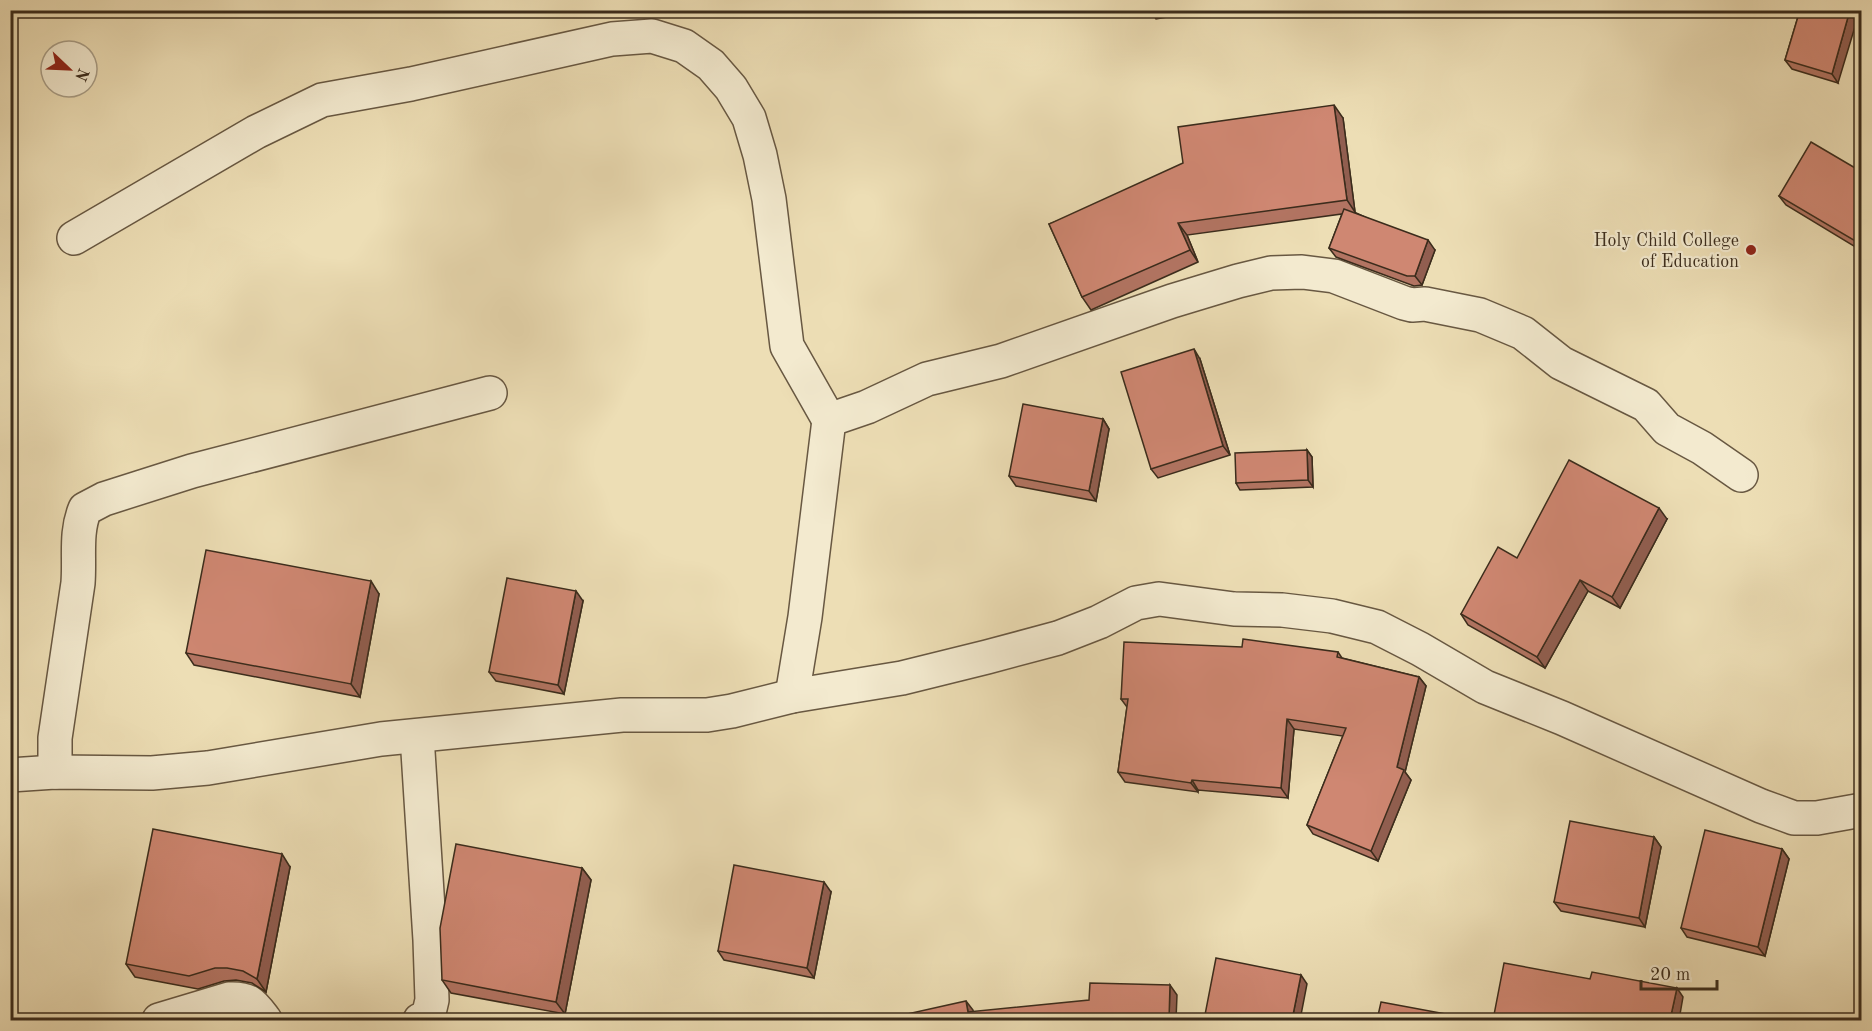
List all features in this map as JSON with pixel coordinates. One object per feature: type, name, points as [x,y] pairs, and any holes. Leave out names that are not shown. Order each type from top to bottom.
[{"type":"street","points":[[74,238],[255,132],[322,100],[411,84],[612,39],[652,36],[684,46],[711,65],[731,88],[749,118],[760,155],[769,199],[787,346],[830,420],[792,696]]},
{"type":"street","points":[[830,420],[927,380],[1001,361],[1172,301],[1271,273],[1302,273],[1334,276],[1412,305],[1425,304],[1480,315],[1523,333],[1561,363],[1646,405],[1667,429],[1702,448],[1741,475]]},
{"type":"street","points":[[55,772],[55,738],[78,583],[80,557],[77,537],[85,509],[104,499],[192,471],[490,393]]},
{"type":"street","points":[[12,771],[152,773],[208,768],[417,735],[622,715],[707,715],[792,696],[902,678],[997,655],[1058,639],[1136,603],[1159,599],[1234,609],[1282,610],[1332,616],[1377,627],[1485,687],[1562,718],[1761,806],[1794,818],[1817,818],[1862,810]]},
{"type":"street","points":[[417,735],[432,1000],[428,1017],[420,1020]]},
{"type":"street","points":[[159,1020],[229,999],[244,999],[253,1005],[265,1020]]},
{"type":"building","points":[[1800,10],[1850,10],[1832,74],[1785,60]]},
{"type":"building","points":[[1334,105],[1347,200],[1178,223],[1190,250],[1082,297],[1049,224],[1183,163],[1178,127]]},
{"type":"building","points":[[1811,142],[1862,172],[1862,245],[1779,196]]},
{"type":"building","points":[[1344,209],[1428,240],[1415,276],[1407,276],[1329,248]]},
{"type":"building","points":[[1194,349],[1223,446],[1151,469],[1121,372]]},
{"type":"building","points":[[1023,404],[1103,419],[1089,491],[1009,476]]},
{"type":"building","points":[[1307,450],[1308,480],[1236,483],[1235,453]]},
{"type":"building","points":[[1569,460],[1659,508],[1612,597],[1580,580],[1537,657],[1461,614],[1498,547],[1517,558]]},
{"type":"building","points":[[206,550],[371,581],[351,684],[186,653]]},
{"type":"building","points":[[507,578],[576,591],[558,685],[489,672]]},
{"type":"building","points":[[1243,639],[1338,652],[1337,657],[1419,677],[1397,767],[1404,770],[1371,851],[1307,825],[1346,728],[1287,719],[1281,788],[1192,780],[1191,783],[1118,772],[1128,699],[1121,699],[1124,642],[1242,647]]},
{"type":"building","points":[[1570,821],[1654,837],[1639,918],[1554,902]]},
{"type":"building","points":[[153,829],[282,854],[257,979],[243,971],[227,968],[215,968],[189,976],[126,964]]},
{"type":"building","points":[[1705,830],[1782,849],[1758,947],[1681,928]]},
{"type":"building","points":[[456,844],[582,868],[556,1002],[442,980],[440,928]]},
{"type":"building","points":[[734,865],[824,882],[807,968],[718,951]]},
{"type":"building","points":[[1216,958],[1301,975],[1292,1020],[1204,1020]]},
{"type":"building","points":[[1504,963],[1590,979],[1592,972],[1677,988],[1670,1020],[1493,1020]]},
{"type":"building","points":[[1090,983],[1170,985],[1169,1020],[908,1020],[907,1014],[966,1001],[968,1012],[1089,1000]]},
{"type":"building","points":[[1381,1002],[1478,1020],[1377,1020]]},
{"type":"place","name":"Holy Child College of Education","points":[[1751,250]]}]
